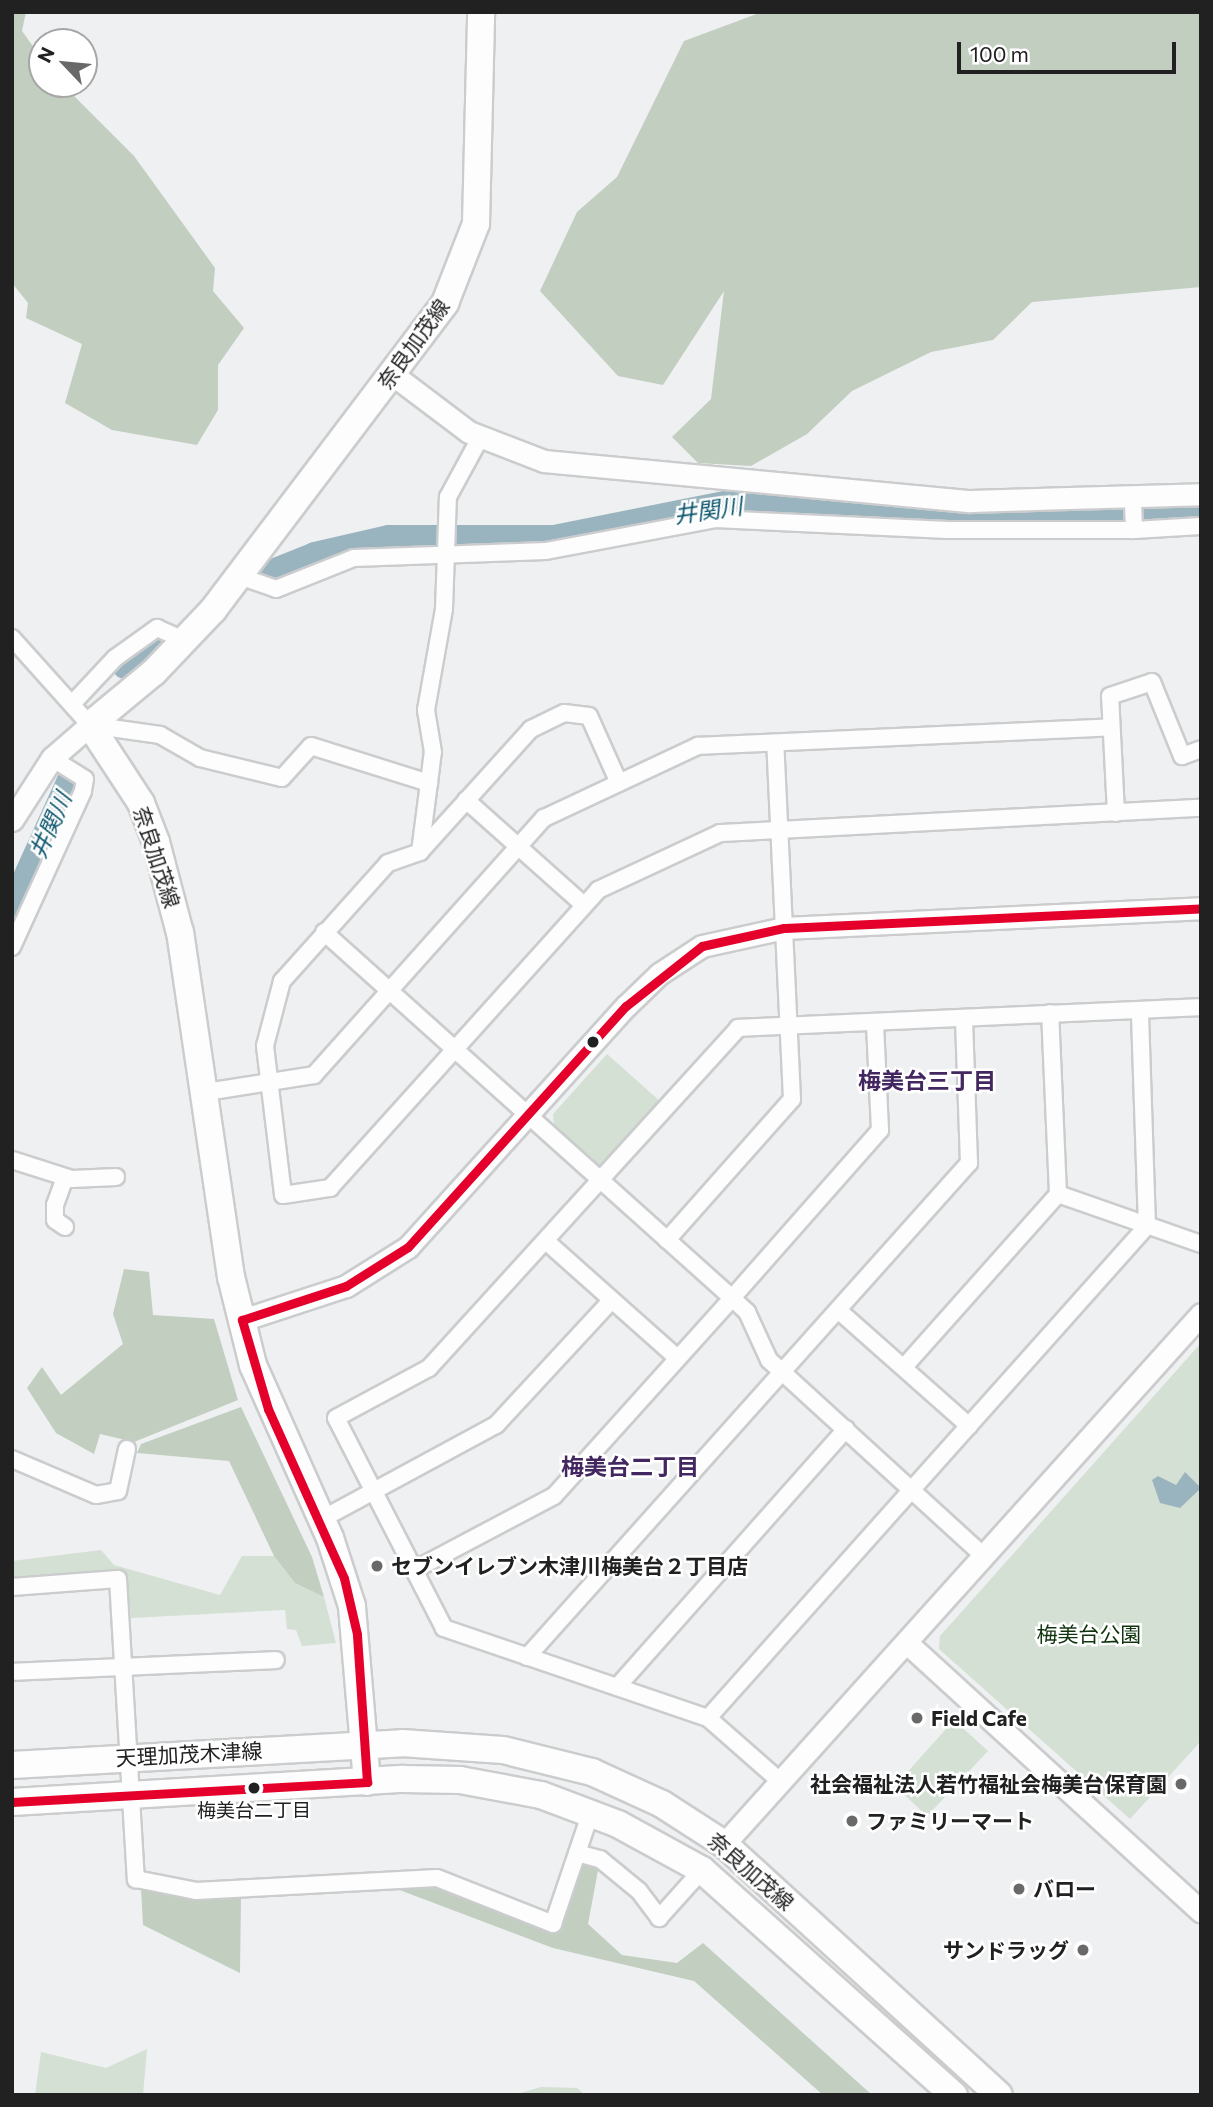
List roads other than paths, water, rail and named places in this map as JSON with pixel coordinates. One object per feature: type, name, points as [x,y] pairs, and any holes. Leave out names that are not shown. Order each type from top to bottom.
[{"type":"main road","name":"奈良加茂線","points":[[481,12],[476,224],[445,303],[239,576],[186,641],[90,725],[141,803],[156,842],[180,933],[242,1320],[268,1409],[322,1519],[352,1606],[366,1743],[367,1782],[487,1784],[591,1812],[702,1870],[954,2095]]},
{"type":"main road","name":"奈良加茂線","points":[[366,1743],[473,1746],[563,1762],[639,1792],[724,1844],[999,2095]]},
{"type":"main road","name":"天理加茂木津線","points":[[12,1765],[366,1743]]},
{"type":"main road","name":"天理加茂木津線","points":[[12,1802],[367,1782]]},
{"type":"street","points":[[392,374],[480,438],[544,461],[868,493],[1133,515],[1201,526]]},
{"type":"street","points":[[420,852],[433,752],[426,710],[446,551],[448,497],[480,438]]},
{"type":"street","points":[[239,576],[276,589],[354,558],[446,551],[546,551],[715,519],[948,530],[1133,515],[1201,495]]},
{"type":"street","points":[[72,704],[115,658],[156,628],[186,641]]},
{"type":"street","points":[[12,638],[90,725],[160,736],[200,758],[282,778],[311,746],[429,783]]},
{"type":"street","points":[[1116,813],[1110,696],[1152,682],[1182,756],[1201,749]]},
{"type":"street","points":[[619,783],[589,716],[578,710],[531,729],[420,852],[388,863],[282,981],[265,1046],[283,1195],[330,1188],[598,890],[720,833],[1201,808]]},
{"type":"street","points":[[12,820],[51,758],[90,725]]},
{"type":"street","points":[[206,1092],[314,1075],[544,818],[698,746],[1111,727]]},
{"type":"street","points":[[667,1240],[792,1099],[775,743]]},
{"type":"street","points":[[12,947],[86,779],[51,758]]},
{"type":"street","points":[[466,800],[584,905]]},
{"type":"street","points":[[242,1320],[323,1296],[388,1262],[426,1230],[659,974],[717,940],[784,928],[1201,908]]},
{"type":"street","points":[[324,932],[732,1298],[752,1320],[765,1355],[915,1488],[985,1557]]},
{"type":"street","points":[[782,1783],[708,1717],[444,1628],[336,1418],[429,1368],[547,1242],[738,1028],[1201,1007]]},
{"type":"street","points":[[708,1717],[1147,1226],[1140,1010]]},
{"type":"street","points":[[904,1367],[1058,1194],[1049,1013]]},
{"type":"street","points":[[527,1657],[969,1163],[964,1018]]},
{"type":"street","points":[[414,1570],[554,1496],[880,1130],[875,1022]]},
{"type":"street","points":[[12,1160],[65,1178],[116,1177]]},
{"type":"street","points":[[65,1178],[55,1205],[55,1220],[65,1227]]},
{"type":"street","points":[[1058,1194],[1201,1244]]},
{"type":"street","points":[[547,1242],[677,1358]]},
{"type":"street","points":[[322,1519],[496,1425],[611,1301]]},
{"type":"street","points":[[838,1310],[969,1426]]},
{"type":"street","points":[[724,1844],[782,1783],[1201,1314]]},
{"type":"street","points":[[617,1687],[846,1429]]},
{"type":"street","points":[[12,1460],[96,1495],[118,1490],[127,1449]]},
{"type":"street","points":[[12,1587],[118,1579],[134,1795],[136,1879],[196,1891],[437,1878],[553,1924],[591,1812]]},
{"type":"street","points":[[907,1643],[1199,1907]]},
{"type":"street","points":[[12,1672],[276,1660]]},
{"type":"street","points":[[577,1853],[600,1859],[639,1891],[659,1918],[702,1870]]},
{"type":"water","points":[[1185,1472],[1201,1488],[1180,1508],[1160,1503],[1152,1480],[1158,1476],[1176,1485]]},
{"type":"waterway","name":"井関川","points":[[265,575],[315,555],[389,538],[554,538],[734,502],[1054,519],[1201,514]]},
{"type":"waterway","name":"井関川","points":[[125,666],[149,644]]},
{"type":"waterway","name":"井関川","points":[[12,908],[70,780]]},
{"type":"place","name":"セブンイレブン木津川梅美台２丁目店","points":[[377,1566]]},
{"type":"place","name":"Field Cafe","points":[[917,1718]]},
{"type":"place","name":"社会福祉法人若竹福祉会梅美台保育園","points":[[1181,1784]]},
{"type":"place","name":"梅美台二丁目","points":[[254,1788]]},
{"type":"place","name":"ファミリーマート","points":[[852,1821]]},
{"type":"place","name":"バロー","points":[[1019,1889]]},
{"type":"place","name":"サンドラッグ","points":[[1083,1950]]},
{"type":"district","name":"梅美台三丁目","points":[[927,1080]]},
{"type":"district","name":"梅美台二丁目","points":[[630,1466]]},
{"type":"park label","name":"梅美台公園","points":[[1089,1634]]}]
